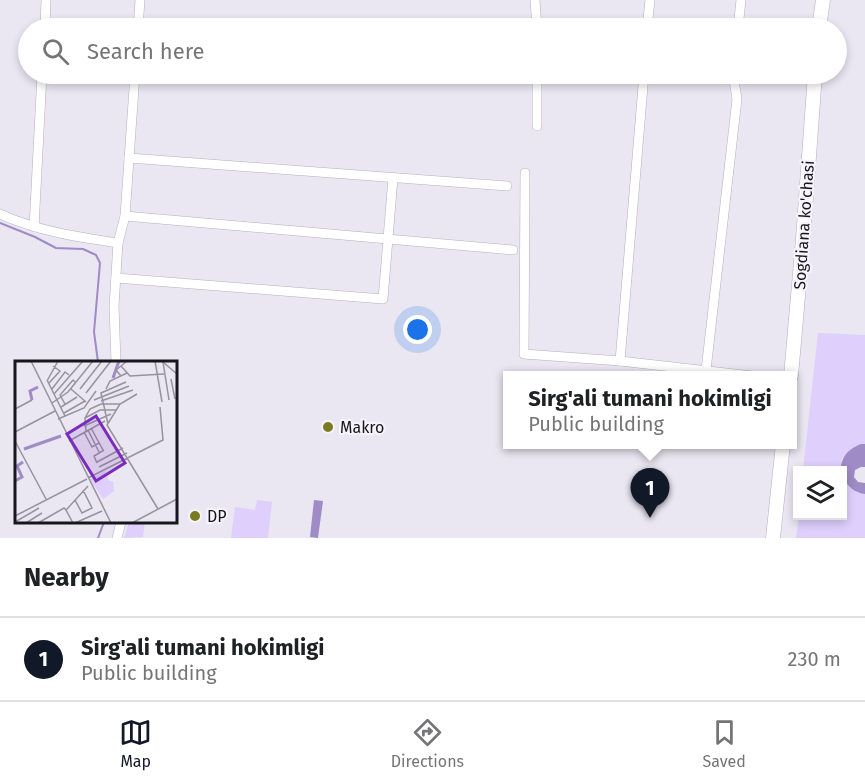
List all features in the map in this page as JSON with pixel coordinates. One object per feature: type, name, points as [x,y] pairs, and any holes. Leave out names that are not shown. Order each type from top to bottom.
[{"type":"street","points":[[45,18],[46,0]]},
{"type":"street","points":[[139,18],[140,0]]},
{"type":"street","points":[[535,0],[536,18]]},
{"type":"street","points":[[649,18],[650,0]]},
{"type":"street","points":[[739,18],[741,0]]},
{"type":"street","points":[[820,18],[823,0]]},
{"type":"street","points":[[34,227],[41,84]]},
{"type":"street","points":[[116,361],[114,306],[118,243],[125,216],[134,84]]},
{"type":"street","points":[[537,84],[537,126]]},
{"type":"street","points":[[620,361],[643,84]]},
{"type":"street","points":[[706,370],[737,99],[735,84]]},
{"type":"street","name":"Sogdiana ko'chasi","points":[[790,371],[814,84]]},
{"type":"street","points":[[129,158],[507,186]]},
{"type":"street","points":[[525,173],[524,354],[715,371]]},
{"type":"street","points":[[116,278],[383,299],[393,178]]},
{"type":"street","points":[[0,214],[34,227],[71,237],[118,243]]},
{"type":"street","points":[[125,216],[513,250]]},
{"type":"street","points":[[773,538],[782,449]]},
{"type":"street","points":[[117,538],[121,523]]},
{"type":"shaded area","points":[[818,333],[865,335],[865,444],[861,444],[842,458],[841,466],[803,466]]},
{"type":"shaded area","points":[[865,444],[865,467],[855,470],[854,477],[858,482],[865,483],[865,494],[847,484],[847,466],[841,466],[846,454],[852,448]]},
{"type":"shaded area","points":[[847,484],[852,489],[865,494],[865,538],[796,538],[798,520],[847,520]]},
{"type":"shaded area","points":[[257,500],[272,502],[268,538],[231,538],[235,507],[255,510]]},
{"type":"shaded area","points":[[314,500],[323,501],[318,538],[310,537]]},
{"type":"shaded area","points":[[129,523],[145,523],[143,537],[124,538]]},
{"type":"waterway","points":[[0,223],[56,248],[83,249],[96,255],[100,263],[94,332],[98,361]]},
{"type":"waterway","points":[[98,538],[104,523]]},
{"type":"place","name":"Makro","points":[[328,427]]},
{"type":"place","name":"DP","points":[[195,516]]},
{"type":"place","name":"Sirg'ali tumani hokimligi","points":[[650,518]]}]
